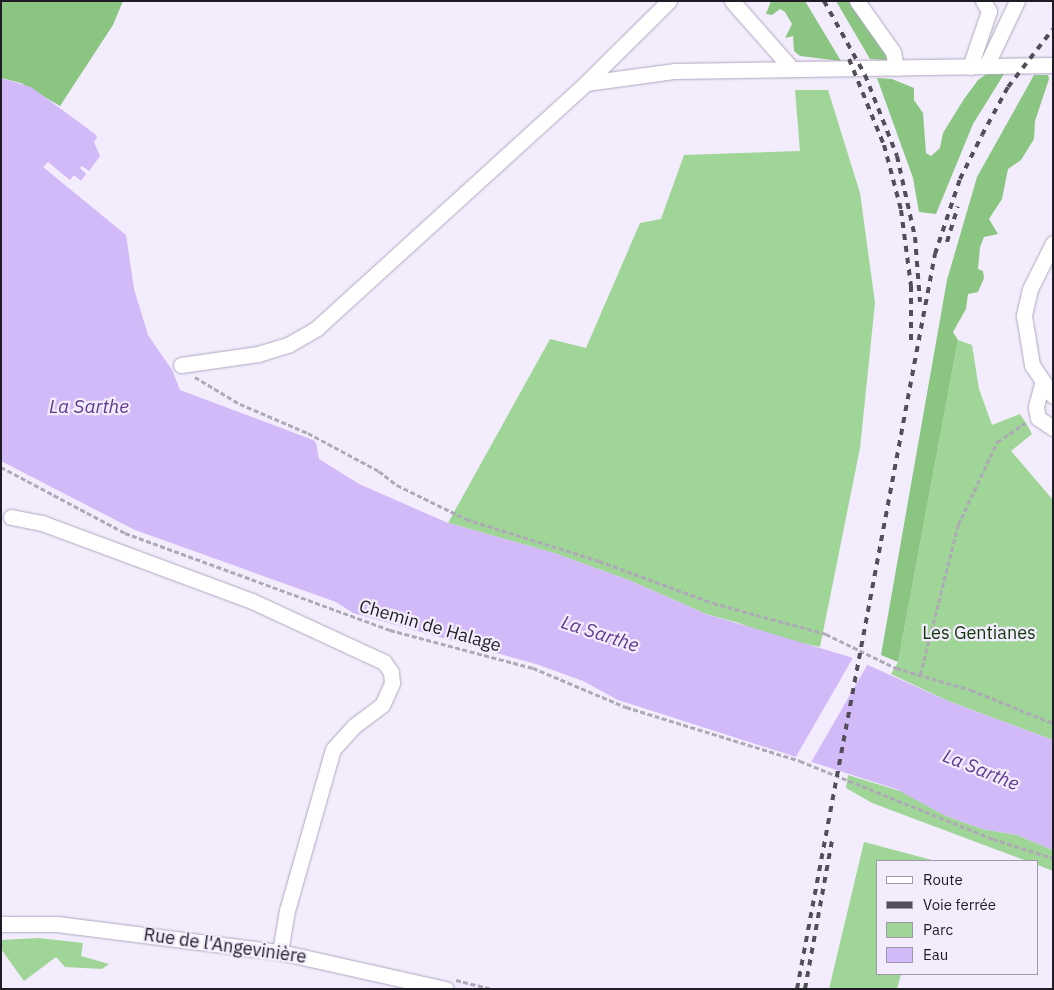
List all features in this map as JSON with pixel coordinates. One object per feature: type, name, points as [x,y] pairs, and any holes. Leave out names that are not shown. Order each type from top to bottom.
[{"type":"street","points":[[186,364],[288,345],[317,328],[586,83],[669,1]]},
{"type":"street","points":[[732,1],[792,69]]},
{"type":"street","points":[[857,1],[893,52],[896,68]]},
{"type":"street","points":[[978,66],[989,12],[982,1]]},
{"type":"street","points":[[978,66],[1017,1]]},
{"type":"street","points":[[586,83],[675,71],[1053,65]]},
{"type":"street","points":[[1053,243],[1048,263],[1030,289],[1024,316],[1026,343],[1042,384],[1053,396]]},
{"type":"street","points":[[1042,384],[1036,407],[1038,418],[1053,428]]},
{"type":"street","points":[[11,517],[42,523],[252,601],[384,662],[391,672],[392,683],[382,705],[354,726],[333,749],[287,910],[280,952]]},
{"type":"street","name":"Rue de l'Angevinière","points":[[1,924],[57,924],[280,952],[446,989]]},
{"type":"path","points":[[186,364],[193,376],[240,404],[308,433],[379,471],[397,485],[466,519],[599,561],[713,603],[826,634],[920,675],[971,690],[1053,723]]},
{"type":"path","points":[[920,675],[958,526],[997,442],[1026,423]]},
{"type":"path","name":"Chemin de Halage","points":[[1,467],[125,533],[390,630],[533,668],[626,707],[800,762],[993,839],[1053,858]]},
{"type":"green space","points":[[1,1],[123,1],[113,25],[60,106],[21,83],[1,78]]},
{"type":"green space","points":[[771,1],[805,1],[841,61],[800,56],[794,51],[793,36],[785,38],[792,24],[785,12],[780,9],[772,15],[766,14]]},
{"type":"green space","points":[[836,1],[857,1],[895,61],[870,59]]},
{"type":"green space","points":[[988,73],[1004,74],[973,124],[936,214],[919,212],[913,178],[877,78],[892,79],[914,88],[914,100],[923,113],[926,153],[931,156],[940,148],[943,133],[964,99],[978,80]]},
{"type":"green space","points":[[1034,75],[1048,75],[1049,79],[1035,121],[1034,139],[1021,160],[1008,169],[1002,199],[989,219],[998,234],[984,237],[980,247],[978,269],[983,271],[984,278],[978,292],[968,294],[966,309],[953,332],[958,340],[898,662],[881,655],[947,280],[977,177]]},
{"type":"green space","points":[[795,90],[828,90],[860,193],[875,303],[860,448],[820,647],[774,637],[739,623],[706,614],[631,581],[554,553],[448,523],[550,339],[586,348],[640,223],[661,219],[684,155],[800,151]]},
{"type":"green space","name":"Les Gentianes","points":[[958,340],[972,345],[979,389],[992,425],[1020,414],[1026,423],[1032,434],[1011,451],[1053,500],[1053,740],[948,701],[891,674],[898,662]]},
{"type":"green space","points":[[848,775],[903,792],[944,815],[982,829],[1017,835],[1053,850],[1053,871],[1039,865],[1039,860],[1024,860],[872,803],[846,788]]},
{"type":"green space","points":[[864,842],[932,860],[876,860],[876,975],[901,975],[897,989],[829,989]]},
{"type":"green space","points":[[39,938],[83,943],[81,956],[109,964],[102,969],[65,967],[56,957],[24,981],[1,949],[1,940]]},
{"type":"water","name":"La Sarthe","points":[[1,78],[31,87],[97,137],[94,142],[100,156],[89,171],[82,166],[80,168],[86,174],[81,181],[74,175],[70,180],[48,162],[43,167],[126,235],[134,289],[148,335],[172,370],[180,390],[313,440],[316,443],[319,459],[359,484],[448,523],[554,553],[631,581],[706,614],[850,657],[948,701],[1053,740],[1053,850],[1017,835],[982,829],[944,815],[896,789],[618,700],[583,681],[536,664],[353,613],[336,602],[135,530],[1,461]]},
{"type":"pier","points":[[854,656],[868,664],[809,766],[795,758]]},
{"type":"railway","points":[[824,1],[865,75],[897,156],[915,237],[920,302]]},
{"type":"railway","points":[[797,989],[935,254],[960,179],[982,135],[1008,87],[1053,29]]},
{"type":"railway","points":[[849,59],[884,145],[901,210],[911,286],[911,341]]},
{"type":"railway","points":[[947,242],[958,207]]},
{"type":"railway","points":[[805,989],[832,841]]}]
